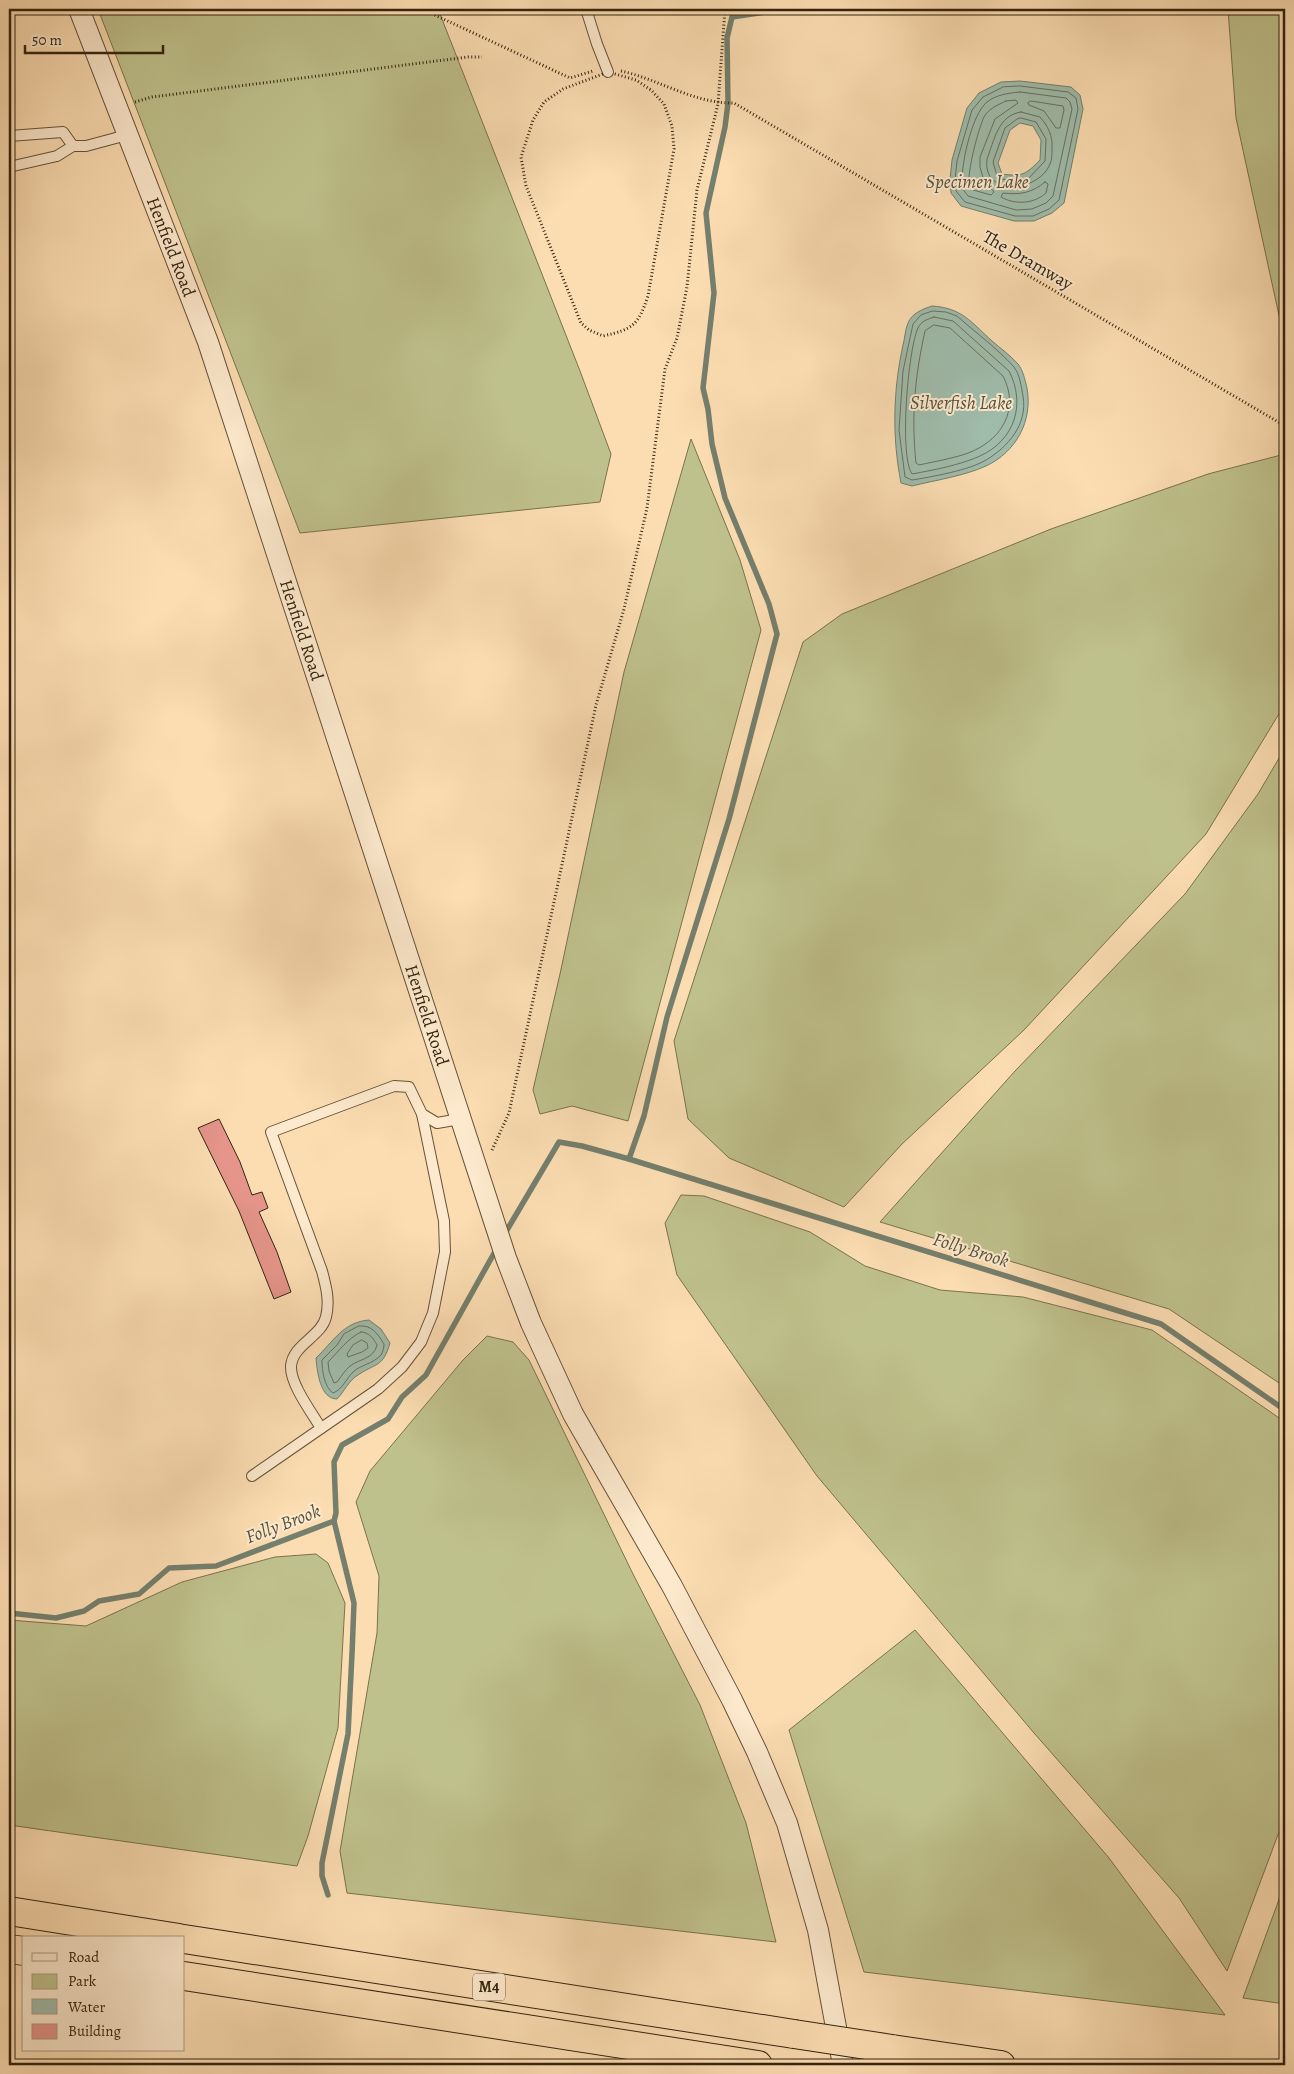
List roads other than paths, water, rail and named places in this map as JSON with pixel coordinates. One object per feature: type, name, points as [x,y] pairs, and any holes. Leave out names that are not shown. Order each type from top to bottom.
[{"type":"highway","points":[[9,1911],[166,1936]]},
{"type":"highway","name":"M4","points":[[185,1938],[1001,2065]]},
{"type":"highway","points":[[9,1949],[22,1951]]},
{"type":"highway","name":"M4","points":[[185,1976],[758,2065]]},
{"type":"street","name":"Henfield Road","points":[[79,9],[208,342],[493,1223],[506,1258],[531,1323],[573,1414],[676,1595],[732,1700],[761,1761],[787,1823],[818,1930],[843,2065]]},
{"type":"lane","points":[[586,9],[607,70]]},
{"type":"lane","points":[[9,136],[63,132],[73,146]]},
{"type":"lane","points":[[9,167],[57,156],[73,146],[86,146],[127,135]]},
{"type":"lane","points":[[252,1476],[378,1389],[402,1367],[421,1342],[433,1313],[445,1252],[444,1221],[422,1114],[409,1086],[394,1086],[271,1132],[322,1271],[326,1288],[328,1302],[326,1318],[317,1332],[300,1347],[293,1358],[291,1367],[293,1378],[321,1428]]},
{"type":"lane","points":[[422,1114],[437,1123],[460,1119]]},
{"type":"water","name":"Specimen Lake","points":[[1020,81],[1071,87],[1080,95],[1083,109],[1064,203],[1052,213],[1034,221],[1014,221],[961,206],[951,193],[952,160],[967,108],[979,93],[1001,82]],"holes":[[[1020,123],[1033,126],[1041,140],[1040,160],[1031,169],[1020,175],[1002,174],[998,163],[1010,130]]]},
{"type":"water","name":"Silverfish Lake","points":[[932,306],[951,310],[965,317],[1018,364],[1023,372],[1027,388],[1027,412],[1025,423],[1014,444],[997,460],[986,466],[950,478],[912,486],[901,483],[898,466],[895,431],[897,380],[908,323],[915,314]]},
{"type":"water","points":[[369,1320],[381,1329],[390,1343],[387,1351],[378,1364],[355,1377],[337,1399],[331,1398],[320,1383],[316,1358],[345,1329]]},
{"type":"waterway","points":[[504,1235],[559,1142],[582,1146],[629,1159],[644,1116],[667,1017],[729,819],[777,634],[769,604],[725,498],[712,444],[708,409],[703,388],[714,293],[706,213],[725,127],[728,103],[727,38],[732,17],[785,9]]},
{"type":"waterway","name":"Folly Brook","points":[[629,1159],[1161,1324],[1285,1410]]},
{"type":"waterway","name":"Folly Brook","points":[[9,1613],[56,1618],[84,1611],[99,1601],[139,1594],[169,1568],[216,1566],[334,1521],[336,1513],[334,1462],[342,1445],[388,1419],[402,1397],[426,1375],[497,1248]]},
{"type":"waterway","points":[[328,1895],[322,1876],[322,1863],[348,1734],[354,1603],[334,1521]]}]
